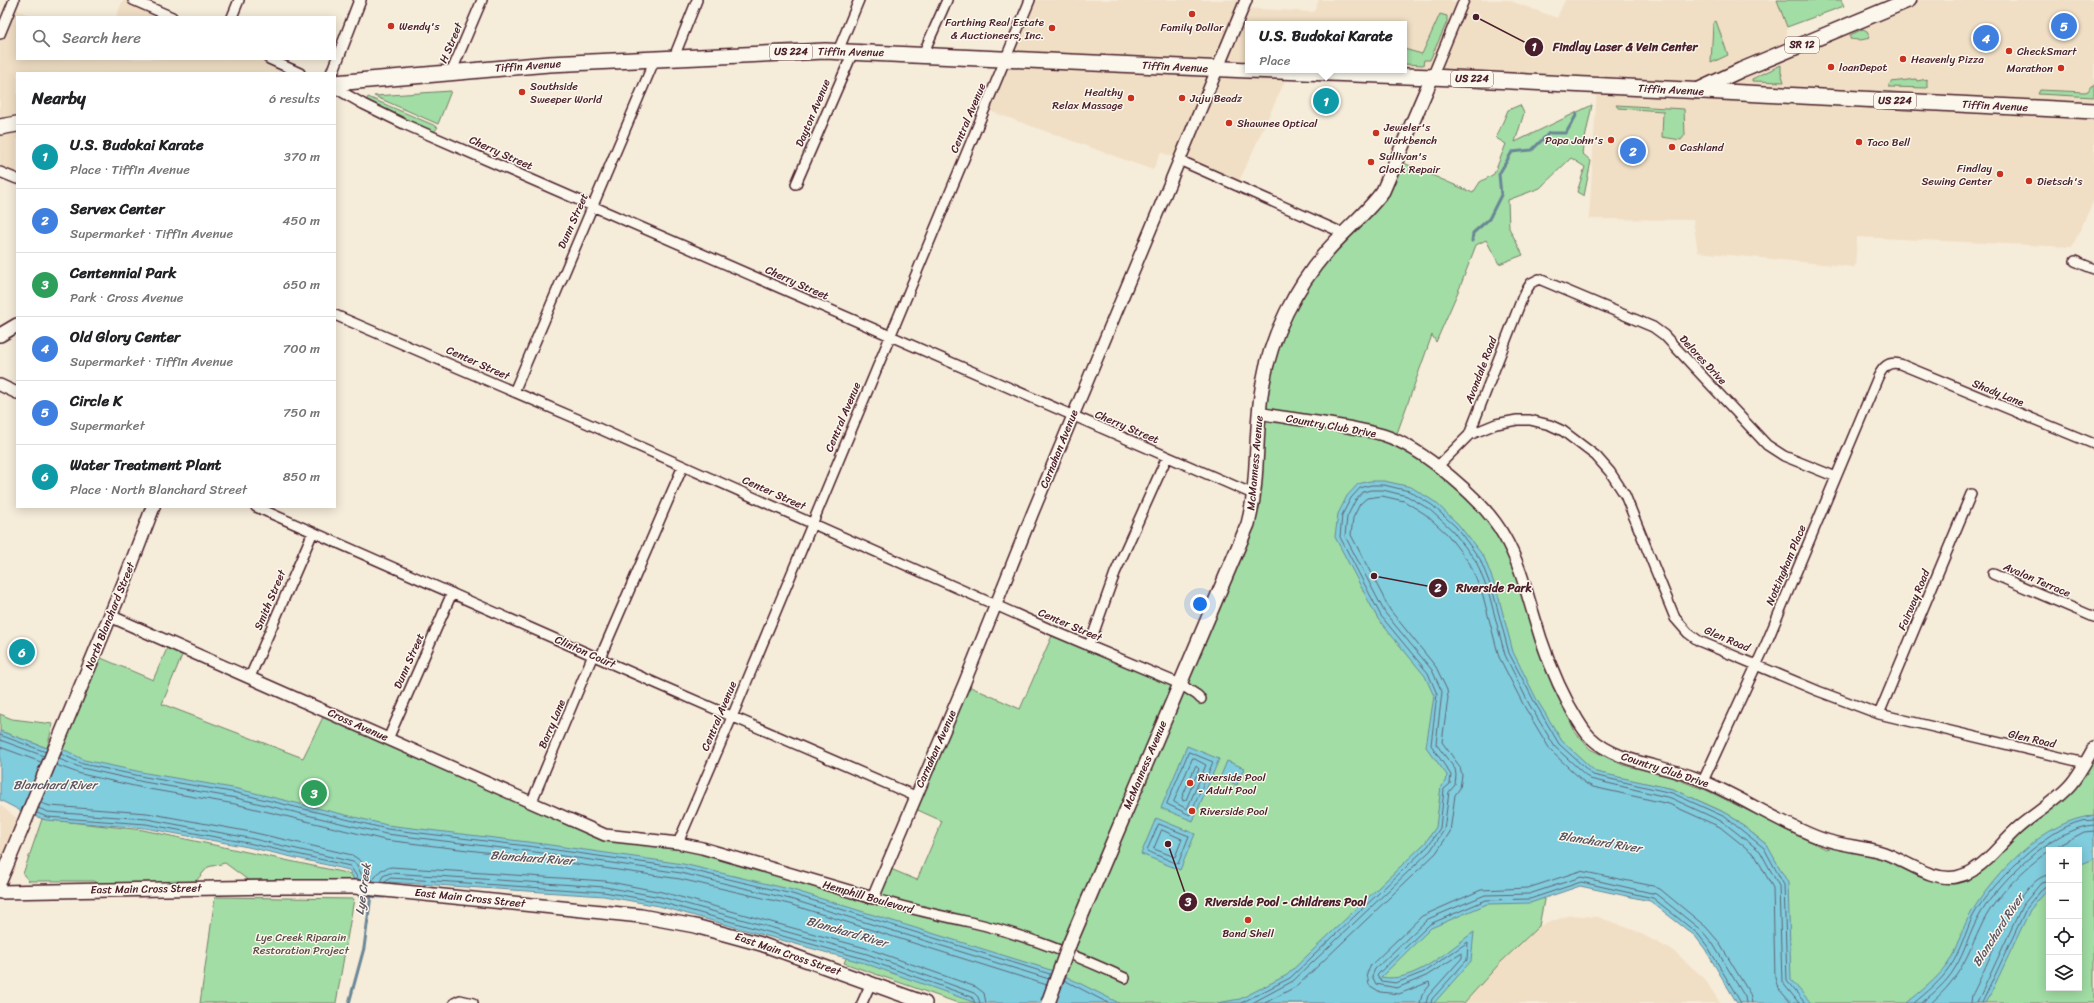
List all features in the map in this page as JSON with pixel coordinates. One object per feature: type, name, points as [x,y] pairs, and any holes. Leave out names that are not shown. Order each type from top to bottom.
[{"type":"highway","name":"Tiffin Avenue","points":[[336,83],[549,64],[784,52],[924,54],[1245,70]]},
{"type":"highway","name":"Tiffin Avenue","points":[[1327,73],[1432,77],[2094,111]]},
{"type":"highway","points":[[0,127],[16,124]]},
{"type":"main road","name":"SR 12","points":[[1696,91],[1741,70],[1909,0]]},
{"type":"main road","name":"McManness Avenue","points":[[1048,1003],[1069,945],[1248,524],[1253,494],[1259,413],[1266,368],[1285,316],[1314,268],[1343,233],[1375,202],[1383,191],[1432,77]]},
{"type":"main road","points":[[0,335],[16,326]]},
{"type":"main road","name":"North Blanchard Street","points":[[0,881],[110,616],[153,508]]},
{"type":"main road","name":"East Main Cross Street","points":[[0,892],[276,886],[355,887],[668,920],[762,944],[926,1003]]},
{"type":"street","points":[[0,34],[14,0]]},
{"type":"street","points":[[133,0],[170,16]]},
{"type":"street","points":[[232,16],[239,0]]},
{"type":"street","points":[[332,72],[360,0]]},
{"type":"street","name":"H Street","points":[[451,73],[482,0]]},
{"type":"street","points":[[674,58],[697,0]]},
{"type":"street","name":"Dayton Avenue","points":[[796,184],[845,52],[859,0]]},
{"type":"street","points":[[924,54],[947,0]]},
{"type":"street","name":"Central Avenue","points":[[678,843],[732,717],[1030,0]]},
{"type":"street","name":"Carnahan Avenue","points":[[873,898],[915,796],[964,684],[1072,416],[1246,0]]},
{"type":"street","name":"McManness Avenue","points":[[1432,77],[1464,0]]},
{"type":"street","name":"Dunn Street","points":[[514,392],[655,59]]},
{"type":"street","points":[[271,60],[298,72]]},
{"type":"street","name":"Cherry Street","points":[[336,89],[363,104],[404,124],[1253,494]]},
{"type":"street","points":[[1179,160],[1343,233]]},
{"type":"street","points":[[0,172],[16,179]]},
{"type":"street","points":[[2075,261],[2094,269]]},
{"type":"street","name":"Avondale Road","points":[[1438,466],[1469,436],[1523,296],[1531,283],[1539,279]]},
{"type":"street","name":"Delores Drive","points":[[1539,279],[1653,327],[1664,335],[1767,445],[1784,456],[1836,477]]},
{"type":"street","name":"Center Street","points":[[336,316],[514,392],[995,605],[1180,684],[1201,699]]},
{"type":"street","name":"Nottingham Place","points":[[1703,781],[1756,665],[1878,377],[1887,365],[1893,362]]},
{"type":"street","name":"Shady Lane","points":[[1893,362],[2094,444]]},
{"type":"street","points":[[0,385],[16,393]]},
{"type":"street","name":"Country Club Drive","points":[[1259,413],[1341,426],[1385,436],[1412,449],[1438,466],[1487,512],[1504,535],[1519,566],[1549,665],[1584,731],[1598,743],[1620,756],[1666,768],[1726,790],[1798,829],[1820,838],[1882,852],[1933,875],[1947,877],[1961,876],[1975,870],[1986,861],[2010,836],[2068,787],[2086,763],[2094,747]]},
{"type":"street","name":"Glen Road","points":[[1469,436],[1496,424],[1530,420],[1550,425],[1563,431],[1586,447],[1610,472],[1625,495],[1679,624],[1699,641],[1879,714],[2086,763]]},
{"type":"street","points":[[1089,646],[1115,573],[1167,457]]},
{"type":"street","name":"Barry Lane","points":[[532,801],[683,466]]},
{"type":"street","name":"Fairway Road","points":[[1879,714],[1971,494]]},
{"type":"street","name":"Clinton Court","points":[[258,508],[915,796]]},
{"type":"street","name":"Smith Street","points":[[250,677],[313,532]]},
{"type":"street","name":"Avalon Terrace","points":[[1993,574],[2094,616]]},
{"type":"street","name":"Dunn Street","points":[[388,739],[452,593]]},
{"type":"street","name":"Cross Avenue","points":[[110,616],[532,801],[605,835]]},
{"type":"street","name":"Hemphill Boulevard","points":[[605,835],[678,843],[746,860],[906,908],[970,922],[1032,940],[1061,950],[1125,978]]},
{"type":"street","points":[[862,1003],[871,983]]},
{"type":"street","points":[[457,1002],[473,1003]]},
{"type":"shaded area","points":[[123,0],[133,0],[170,16],[116,16]]},
{"type":"shaded area","points":[[1030,0],[1246,0],[1243,8],[1314,12],[1319,0],[1450,0],[1462,5],[1464,0],[1508,0],[1557,18],[1565,0],[1777,0],[1787,27],[1786,51],[1910,0],[2094,0],[2094,200],[2072,247],[1857,237],[1855,267],[1698,252],[1693,220],[1589,219],[1597,86],[1311,73],[1407,73],[1407,21],[1245,21],[1245,73],[1289,73],[1237,186],[1161,152],[1153,170],[984,109]]},
{"type":"shaded area","points":[[11,7],[31,16],[16,16],[16,60],[271,60],[298,72],[16,72],[16,179],[0,172],[0,34]]},
{"type":"shaded area","points":[[0,805],[24,824],[0,882]]},
{"type":"shaded area","points":[[1570,915],[1598,917],[1636,931],[1675,952],[1704,978],[1720,1003],[1464,1003],[1500,963],[1539,926]]},
{"type":"green space","points":[[1777,0],[1841,0],[1844,6],[1787,27]]},
{"type":"green space","points":[[1440,14],[1447,16],[1447,22],[1430,60],[1424,60],[1423,65],[1407,64],[1407,50],[1422,54]]},
{"type":"green space","points":[[1716,21],[1728,55],[1711,63],[1713,23]]},
{"type":"green space","points":[[1863,29],[1867,31],[1870,37],[1863,40],[1850,39],[1850,35]]},
{"type":"green space","points":[[1781,65],[1781,72],[1784,82],[1752,81],[1752,79]]},
{"type":"green space","points":[[1916,79],[1917,81],[1927,79],[1927,88],[1889,87],[1891,82]]},
{"type":"green space","points":[[2094,85],[2094,97],[2038,94],[2040,90],[2085,92]]},
{"type":"green space","points":[[451,91],[438,124],[374,96]]},
{"type":"green space","points":[[368,97],[438,127],[434,132],[366,101]]},
{"type":"green space","points":[[1520,105],[1524,113],[1515,142],[1592,105],[1582,153],[1591,161],[1584,196],[1577,192],[1585,167],[1571,158],[1540,188],[1508,200],[1509,228],[1523,255],[1499,264],[1486,240],[1476,245],[1460,287],[1436,342],[1432,335],[1395,439],[1438,466],[1504,535],[1563,704],[1575,732],[1590,749],[1623,765],[1665,775],[1706,790],[1826,849],[1840,844],[1933,875],[1961,876],[2058,796],[2094,747],[2094,1003],[1778,1003],[1767,845],[1728,814],[1673,789],[1596,773],[1557,833],[1539,926],[1500,963],[1464,1003],[958,1003],[844,963],[856,935],[45,772],[94,655],[153,680],[170,642],[185,648],[162,704],[303,758],[326,711],[605,835],[678,843],[872,898],[886,867],[917,880],[942,821],[911,807],[964,684],[1020,709],[1054,631],[1179,684],[1248,524],[1263,382],[1295,297],[1375,202],[1397,160],[1473,193],[1480,182],[1494,174],[1506,144],[1496,138],[1508,110]]},
{"type":"green space","points":[[1616,105],[1684,109],[1685,135],[1681,140],[1662,137],[1663,111],[1618,108]]},
{"type":"green space","points":[[0,714],[12,719],[53,724],[47,748],[0,731]]},
{"type":"green space","points":[[42,819],[143,830],[351,874],[355,881],[248,880],[225,863],[208,867],[196,881],[188,883],[95,884],[94,881],[29,881],[23,874]]},
{"type":"green space","name":"Lye Creek Riparain Restoration Project","points":[[215,897],[354,899],[336,1003],[200,1003]]},
{"type":"water","points":[[1370,481],[1384,481],[1411,487],[1435,502],[1458,524],[1484,557],[1497,591],[1513,652],[1537,700],[1562,741],[1596,772],[1673,789],[1728,814],[1767,845],[1788,883],[1791,980],[1811,1003],[1737,1003],[1705,949],[1695,936],[1650,901],[1580,886],[1530,903],[1487,904],[1431,928],[1381,977],[1393,978],[1418,971],[1442,956],[1474,932],[1471,961],[1434,1003],[1217,1003],[1240,999],[1287,975],[1425,843],[1436,827],[1441,786],[1446,782],[1447,775],[1426,747],[1434,696],[1425,676],[1378,619],[1335,537],[1338,514],[1347,496],[1358,484]]},
{"type":"water","name":"Blanchard River","points":[[0,731],[47,748],[67,751],[84,760],[146,773],[238,789],[387,825],[536,843],[683,864],[793,890],[1057,972],[1119,1003],[976,1003],[864,963],[659,906],[604,896],[389,882],[385,898],[359,897],[355,881],[349,870],[248,847],[145,828],[46,820],[23,812],[0,800]]},
{"type":"water","name":"Riverside Pool - Adult Pool","points":[[1187,746],[1219,759],[1193,821],[1161,808]]},
{"type":"water","points":[[1227,761],[1244,768],[1237,785],[1220,778]]},
{"type":"water","points":[[2094,816],[2094,859],[2082,864],[2082,847],[2046,847],[2046,891],[2030,910],[1985,1003],[1907,1003],[1933,980],[1947,965],[1971,913],[1993,882],[2040,837],[2076,819]]},
{"type":"water","points":[[1156,818],[1195,834],[1180,870],[1141,854]]},
{"type":"waterway","points":[[1472,241],[1473,233],[1489,219],[1501,195],[1499,174],[1512,152],[1532,150],[1549,133],[1566,133],[1577,114]]},
{"type":"waterway","name":"Lye Creek","points":[[349,1003],[364,948],[371,895]]},
{"type":"place","name":"Family Dollar","points":[[1192,14]]},
{"type":"place","name":"Findlay Laser & Vein Center","points":[[1476,17]]},
{"type":"place","name":"Wendy's","points":[[391,26]]},
{"type":"place","name":"Circle K","points":[[2064,26]]},
{"type":"place","name":"Farthing Real Estate & Auctioneers, Inc.","points":[[1052,28]]},
{"type":"place","name":"Old Glory Center","points":[[1986,38]]},
{"type":"place","name":"CheckSmart","points":[[2009,51]]},
{"type":"place","name":"Heavenly Pizza","points":[[1903,59]]},
{"type":"place","name":"loanDepot","points":[[1831,67]]},
{"type":"place","name":"Marathon","points":[[2061,68]]},
{"type":"place","name":"Southside Sweeper World","points":[[522,92]]},
{"type":"place","name":"Healthy Relax Massage","points":[[1131,98]]},
{"type":"place","name":"Juju Beadz","points":[[1182,98]]},
{"type":"place","name":"U.S. Budokai Karate","points":[[1326,101]]},
{"type":"place","name":"Shawnee Optical","points":[[1229,123]]},
{"type":"place","name":"Jeweler's Workbench","points":[[1376,133]]},
{"type":"place","name":"Papa John's","points":[[1611,140]]},
{"type":"place","name":"Taco Bell","points":[[1859,142]]},
{"type":"place","name":"Cashland","points":[[1672,147]]},
{"type":"place","name":"Servex Center","points":[[1633,151]]},
{"type":"place","name":"Sullivan's Clock Repair","points":[[1371,162]]},
{"type":"place","name":"Findlay Sewing Center","points":[[2000,174]]},
{"type":"place","name":"Dietsch's","points":[[2029,181]]},
{"type":"place","name":"Riverside Park","points":[[1374,576]]},
{"type":"place","name":"Water Treatment Plant","points":[[22,652]]},
{"type":"place","name":"Riverside Pool - Adult Pool","points":[[1190,783]]},
{"type":"place","name":"Centennial Park","points":[[314,793]]},
{"type":"place","name":"Riverside Pool","points":[[1192,811]]},
{"type":"place","name":"Riverside Pool - Childrens Pool","points":[[1168,844]]},
{"type":"place","name":"Band Shell","points":[[1248,920]]}]
